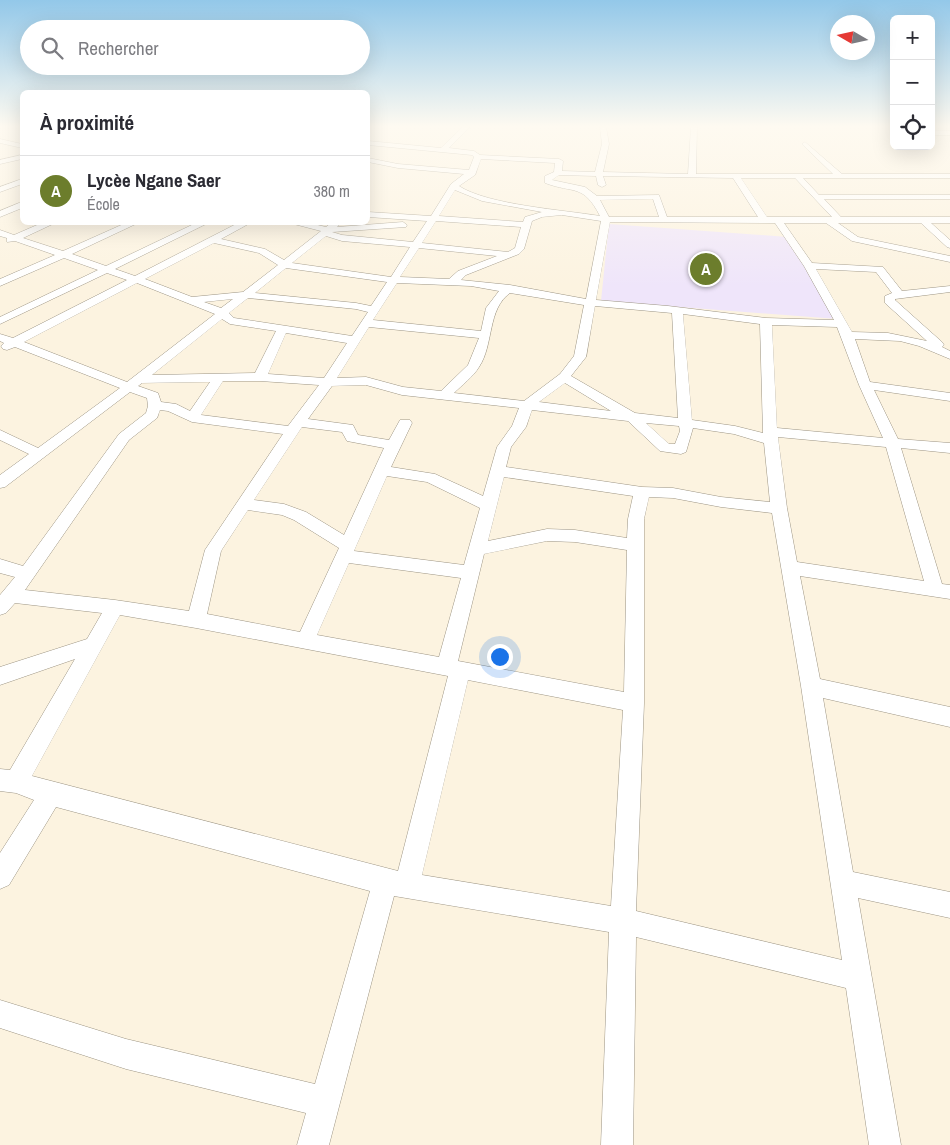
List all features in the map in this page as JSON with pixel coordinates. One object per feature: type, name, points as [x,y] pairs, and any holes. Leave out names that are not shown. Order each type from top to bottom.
[{"type":"street","points":[[196,620],[214,550],[296,426],[328,382],[431,220],[454,186],[462,180]]},
{"type":"street","points":[[313,1145],[396,884],[453,669],[470,572],[478,549],[504,447],[519,427],[526,406],[564,377],[580,358],[592,303],[606,220],[595,198],[582,189],[553,184],[548,180]]},
{"type":"street","points":[[595,198],[602,194],[603,190],[599,180]]},
{"type":"street","points":[[738,180],[764,220]]},
{"type":"street","points":[[801,180],[839,220]]},
{"type":"street","points":[[0,190],[20,183]]},
{"type":"street","points":[[454,186],[460,191],[473,196],[560,213]]},
{"type":"street","points":[[595,198],[656,197],[664,220]]},
{"type":"street","points":[[818,197],[950,197]]},
{"type":"street","points":[[0,214],[20,206]]},
{"type":"street","points":[[370,214],[524,226]]},
{"type":"street","points":[[452,282],[462,273],[511,254],[519,249],[524,226],[528,219],[537,215],[583,214],[606,220],[950,220]]},
{"type":"street","points":[[310,225],[330,228],[401,226],[431,220]]},
{"type":"street","points":[[778,220],[809,266],[845,330],[864,385],[892,442],[942,591],[791,568]]},
{"type":"street","points":[[828,220],[855,239],[899,294]]},
{"type":"street","points":[[923,220],[950,245]]},
{"type":"street","points":[[461,249],[478,221]]},
{"type":"street","points":[[0,244],[46,225]]},
{"type":"street","points":[[0,282],[129,225]]},
{"type":"street","points":[[0,321],[200,225]]},
{"type":"street","points":[[0,350],[242,225]]},
{"type":"street","points":[[401,226],[418,241]]},
{"type":"street","points":[[330,228],[342,238],[418,241],[461,249],[511,254]]},
{"type":"street","points":[[0,483],[134,383],[330,228]]},
{"type":"street","points":[[0,233],[188,299],[224,313],[230,321],[354,340]]},
{"type":"street","points":[[855,239],[950,259]]},
{"type":"street","points":[[211,240],[262,251],[285,265],[393,280],[452,282],[510,288],[592,303],[901,336],[924,343],[950,355]]},
{"type":"street","points":[[809,266],[873,262]]},
{"type":"street","points":[[444,396],[474,366],[486,335],[493,302],[499,295],[510,288]]},
{"type":"street","points":[[950,289],[899,294],[890,296],[889,302],[950,355]]},
{"type":"street","points":[[188,299],[245,295],[356,306],[374,310]]},
{"type":"street","points":[[564,377],[633,418],[665,448],[681,449],[687,431],[676,311]]},
{"type":"street","points":[[766,321],[771,436],[779,508],[811,686],[885,1145]]},
{"type":"street","points":[[366,323],[486,335]]},
{"type":"street","points":[[260,377],[282,330]]},
{"type":"street","points":[[0,337],[134,383],[153,396],[155,406],[152,415],[124,437],[27,574],[5,601]]},
{"type":"street","points":[[134,383],[260,377],[328,382],[366,381],[402,391],[685,423],[771,436],[892,442],[950,448]]},
{"type":"street","points":[[192,418],[219,378]]},
{"type":"street","points":[[864,385],[950,396]]},
{"type":"street","points":[[155,406],[171,407],[192,418],[348,428],[352,438],[393,445]]},
{"type":"street","points":[[305,641],[347,551],[381,470],[405,423]]},
{"type":"street","points":[[0,434],[39,454]]},
{"type":"street","points":[[381,470],[430,478],[488,505]]},
{"type":"street","points":[[497,471],[642,492],[673,493],[721,502],[779,508]]},
{"type":"street","points":[[617,1145],[623,921],[634,703],[635,545],[636,519],[642,492]]},
{"type":"street","points":[[246,504],[292,513],[347,551],[470,572]]},
{"type":"street","points":[[478,549],[547,535],[575,536],[635,545]]},
{"type":"street","points":[[0,566],[27,574]]},
{"type":"street","points":[[5,601],[115,607],[196,620],[634,703]]},
{"type":"street","points":[[115,607],[8,781],[51,794],[396,884],[623,921],[857,977]]},
{"type":"street","points":[[0,676],[93,645]]},
{"type":"street","points":[[811,686],[950,717]]},
{"type":"street","points":[[0,876],[51,794]]},
{"type":"street","points":[[843,882],[950,905]]},
{"type":"street","points":[[0,1014],[126,1054],[326,1102]]},
{"type":"shaded area","points":[[609,224],[788,237],[838,319],[601,301]]},
{"type":"place","name":"Lycèe Ngane Saer","points":[[706,269]]}]
